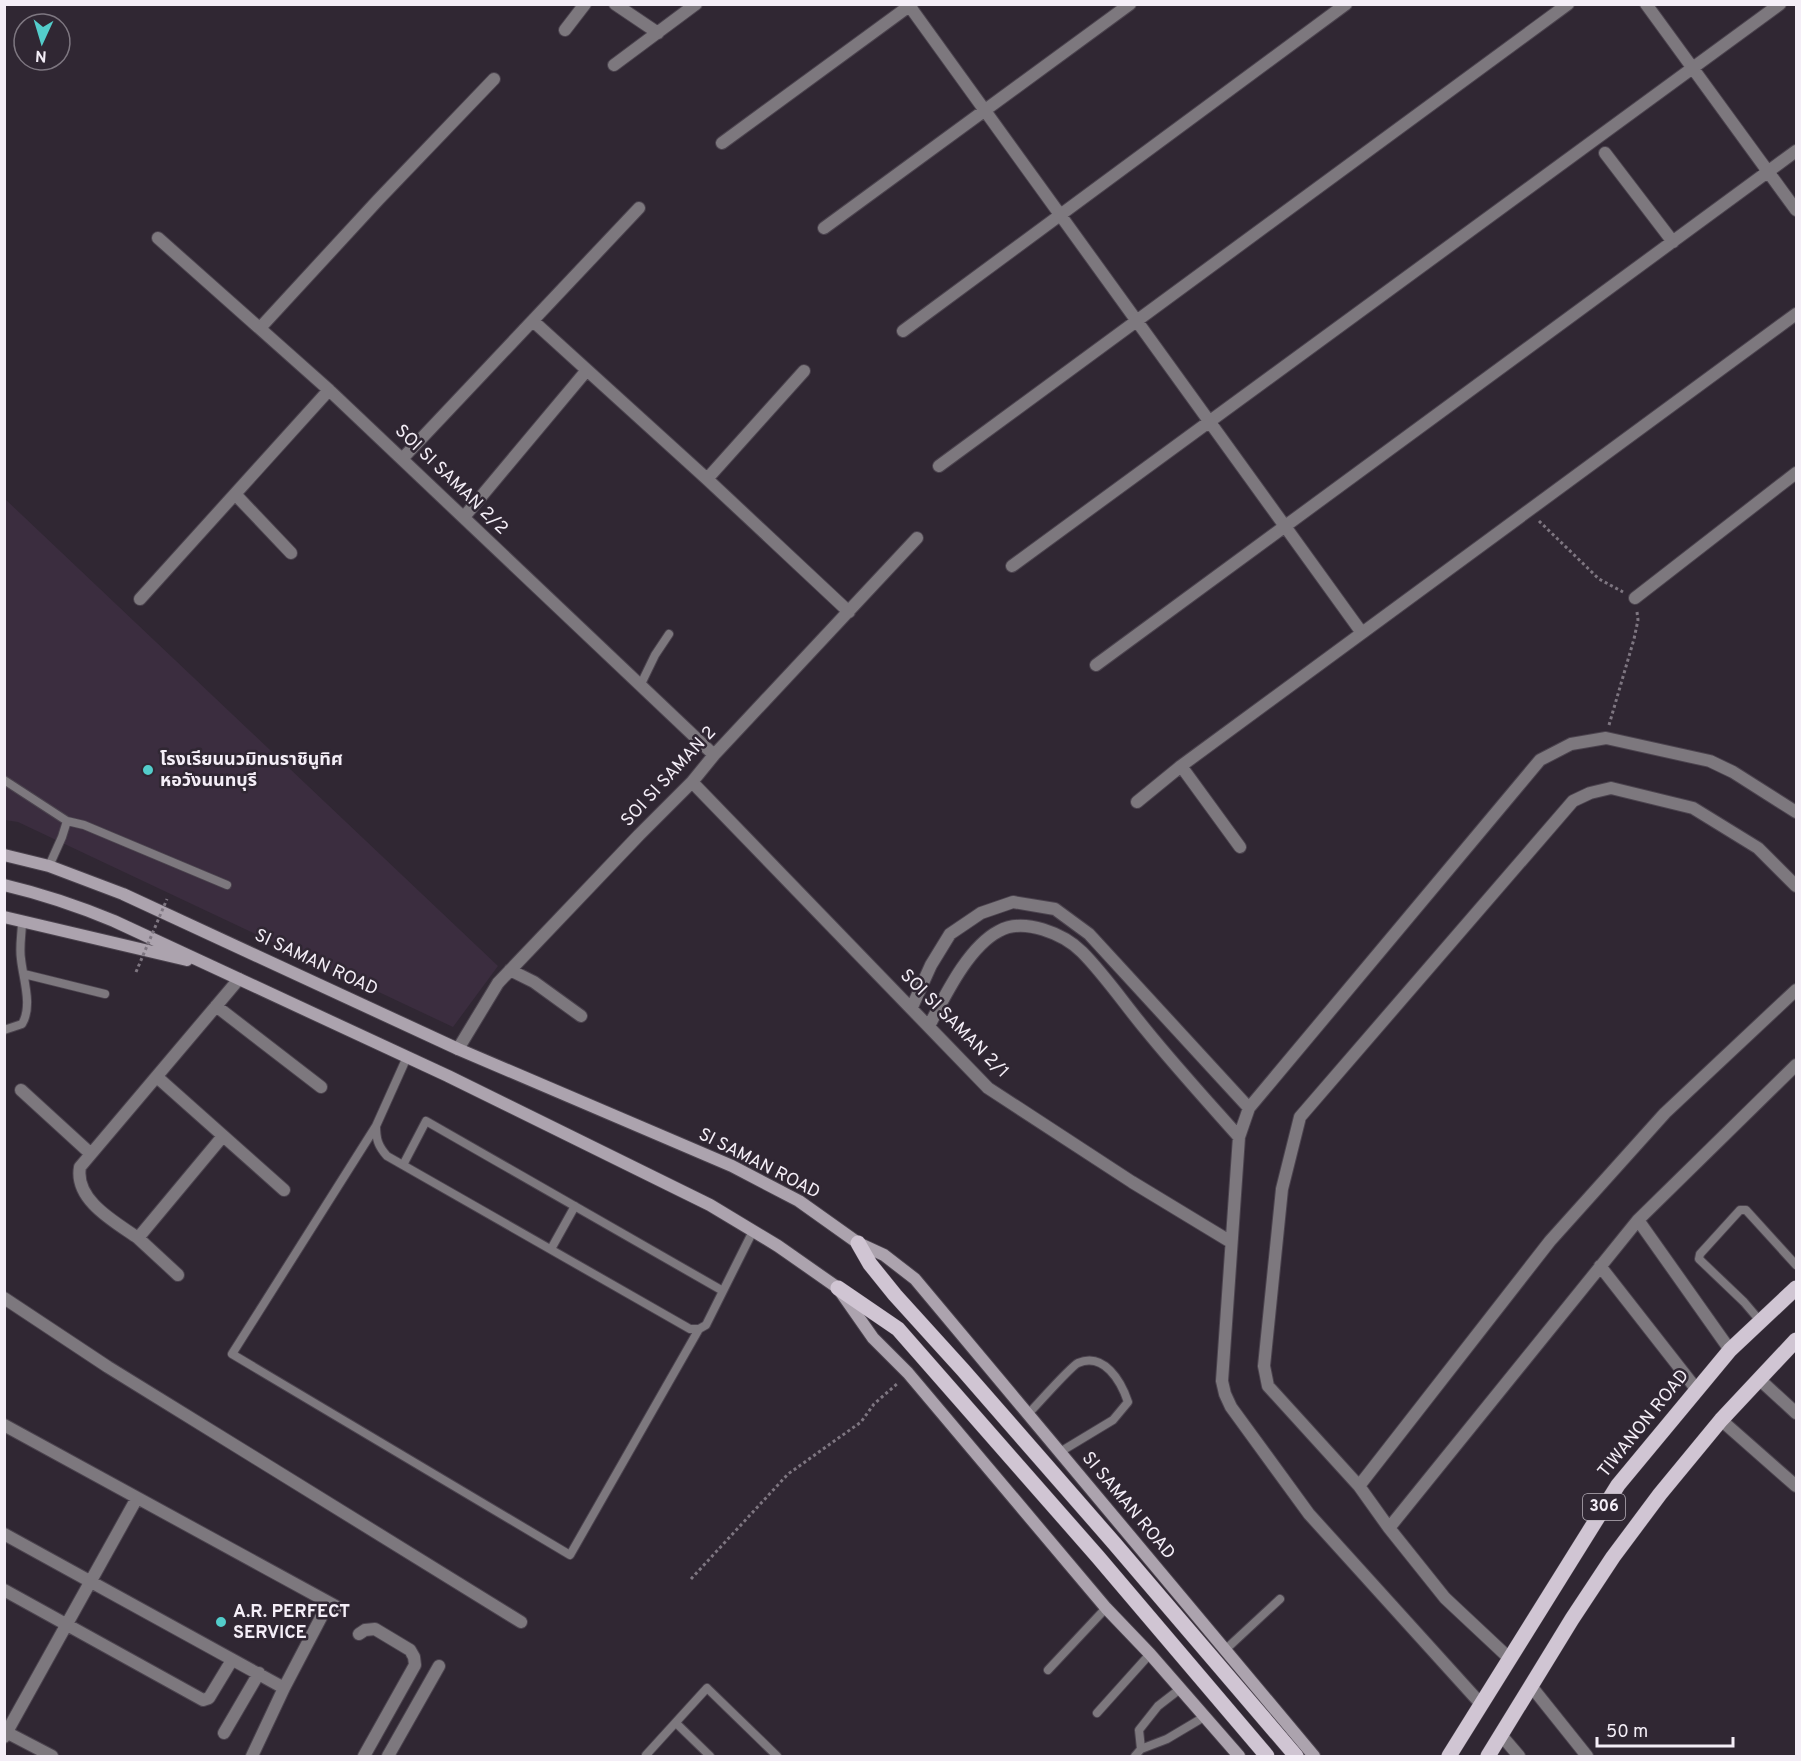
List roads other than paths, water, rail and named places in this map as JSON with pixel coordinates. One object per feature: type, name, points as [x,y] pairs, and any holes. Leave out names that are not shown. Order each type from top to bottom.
[{"type":"main road","points":[[4,846],[24,859]]},
{"type":"main road","name":"SI SAMAN ROAD","points":[[4,855],[49,866],[123,894],[458,1049],[732,1166],[799,1200],[858,1243],[884,1255],[915,1280],[1314,1756]]},
{"type":"main road","points":[[4,885],[39,893],[78,906],[211,966],[407,1057],[710,1205],[753,1231],[898,1329],[1098,1557],[1267,1756]]},
{"type":"main road","points":[[4,917],[211,966]]},
{"type":"main road","points":[[858,1243],[870,1264],[895,1295],[1114,1543],[1296,1756]]},
{"type":"main road","points":[[838,1288],[873,1338],[908,1373],[1106,1608],[1150,1654],[1239,1756]]},
{"type":"main road","name":"TIWANON ROAD","points":[[1449,1756],[1618,1485],[1730,1350],[1797,1288]]},
{"type":"main road","name":"306","points":[[1488,1756],[1613,1557],[1720,1420],[1797,1340]]},
{"type":"main road","points":[[1300,1740],[1301,1756]]},
{"type":"street","points":[[565,30],[585,4]]},
{"type":"street","points":[[615,4],[658,33]]},
{"type":"street","points":[[614,65],[696,4]]},
{"type":"street","points":[[825,228],[1130,4]]},
{"type":"street","points":[[903,331],[1346,4]]},
{"type":"street","points":[[939,466],[1568,4]]},
{"type":"street","points":[[1646,4],[1797,210]]},
{"type":"street","points":[[1012,566],[1780,4]]},
{"type":"street","points":[[723,143],[910,5],[1362,633]]},
{"type":"street","points":[[260,328],[494,79]]},
{"type":"street","points":[[1096,664],[1797,151]]},
{"type":"street","points":[[1605,153],[1673,242]]},
{"type":"street","points":[[402,459],[639,208]]},
{"type":"street","name":"SOI SI SAMAN 2/2","points":[[158,238],[329,390],[714,755]]},
{"type":"street","points":[[1137,802],[1181,766],[1797,314]]},
{"type":"street","points":[[533,321],[849,612]]},
{"type":"street","points":[[464,517],[587,370]]},
{"type":"street","points":[[707,479],[804,371]]},
{"type":"street","points":[[140,599],[329,390]]},
{"type":"street","points":[[1635,598],[1797,473]]},
{"type":"street","points":[[235,494],[291,553]]},
{"type":"street","name":"SOI SI SAMAN 2","points":[[458,1049],[498,983],[692,782],[714,755],[917,537]]},
{"type":"street","points":[[1481,1704],[1309,1514],[1231,1407],[1225,1394],[1222,1380],[1239,1137],[1249,1108],[1540,760],[1571,744],[1606,738],[1710,761],[1733,772],[1797,812]]},
{"type":"street","points":[[1181,766],[1239,847]]},
{"type":"street","name":"SOI SI SAMAN 2/1","points":[[692,782],[988,1088],[1132,1182],[1232,1242]]},
{"type":"street","points":[[1509,1658],[1445,1598],[1359,1486],[1268,1386],[1264,1366],[1282,1189],[1300,1117],[1573,801],[1590,793],[1611,788],[1694,808],[1758,848],[1797,886]]},
{"type":"street","points":[[912,1007],[931,965],[950,934],[981,913],[1013,902],[1054,909],[1089,934],[1249,1108]]},
{"type":"street","points":[[929,1026],[955,976],[987,939],[1000,930],[1020,925],[1053,933],[1082,951],[1165,1053],[1239,1137]]},
{"type":"street","points":[[1095,968],[1110,956]]},
{"type":"street","points":[[510,970],[534,982],[581,1016]]},
{"type":"street","points":[[178,1275],[138,1238],[106,1215],[83,1191],[78,1176],[80,1167],[239,979]]},
{"type":"street","points":[[1359,1486],[1550,1241],[1665,1113],[1794,999]]},
{"type":"street","points":[[216,1006],[321,1088]]},
{"type":"street","points":[[1389,1528],[1638,1220],[1797,1065]]},
{"type":"street","points":[[157,1077],[284,1190]]},
{"type":"street","points":[[21,1090],[92,1154]]},
{"type":"street","points":[[138,1238],[223,1136]]},
{"type":"street","points":[[1638,1220],[1730,1350]]},
{"type":"street","points":[[1600,1266],[1696,1390]]},
{"type":"street","points":[[4,1298],[108,1367],[521,1622]]},
{"type":"street","points":[[1759,1379],[1797,1413]]},
{"type":"street","points":[[1720,1420],[1797,1486]]},
{"type":"street","points":[[4,1425],[333,1607],[284,1688],[252,1756]]},
{"type":"street","points":[[52,1756],[5,1733],[137,1498]]},
{"type":"street","points":[[4,1534],[284,1688]]},
{"type":"street","points":[[4,1590],[203,1700],[209,1698],[232,1660]]},
{"type":"street","points":[[359,1634],[365,1630],[375,1629],[410,1650],[415,1665],[364,1756]]},
{"type":"street","points":[[388,1756],[440,1666]]},
{"type":"street","points":[[224,1733],[259,1674]]},
{"type":"street","points":[[1531,1686],[1587,1756]]},
{"type":"street","points":[[1501,1735],[1519,1756]]},
{"type":"lane","points":[[640,686],[655,655],[669,634]]},
{"type":"lane","points":[[4,780],[67,821],[84,825],[227,885]]},
{"type":"lane","points":[[49,866],[67,821]]},
{"type":"lane","points":[[4,1030],[22,1024],[27,1012],[21,959],[22,921]]},
{"type":"lane","points":[[24,974],[105,994]]},
{"type":"lane","points":[[407,1057],[376,1126],[232,1354],[570,1555],[699,1329]]},
{"type":"lane","points":[[403,1165],[426,1121],[723,1291]]},
{"type":"lane","points":[[376,1126],[376,1138],[380,1149],[387,1156],[690,1329],[699,1329],[706,1325],[753,1231]]},
{"type":"lane","points":[[551,1250],[575,1206]]},
{"type":"lane","points":[[1761,1322],[1699,1259],[1700,1254],[1740,1210],[1746,1210],[1797,1265]]},
{"type":"lane","points":[[1028,1414],[1076,1364],[1091,1361],[1105,1366],[1115,1376],[1122,1385],[1128,1402],[1113,1420],[1060,1452]]},
{"type":"lane","points":[[1225,1650],[1280,1599]]},
{"type":"lane","points":[[1048,1670],[1106,1608]]},
{"type":"lane","points":[[1097,1713],[1150,1654]]},
{"type":"lane","points":[[648,1756],[646,1755],[707,1688],[777,1756]]},
{"type":"lane","points":[[1180,1689],[1158,1706],[1139,1730],[1138,1753],[1204,1717]]},
{"type":"lane","points":[[676,1723],[710,1756]]},
{"type":"place","name":"โรงเรียนนวมิทนราชินูทิศ หอวังนนทบุรี","points":[[148,770]]},
{"type":"place","name":"A.R. PERFECT SERVICE","points":[[221,1622]]}]
